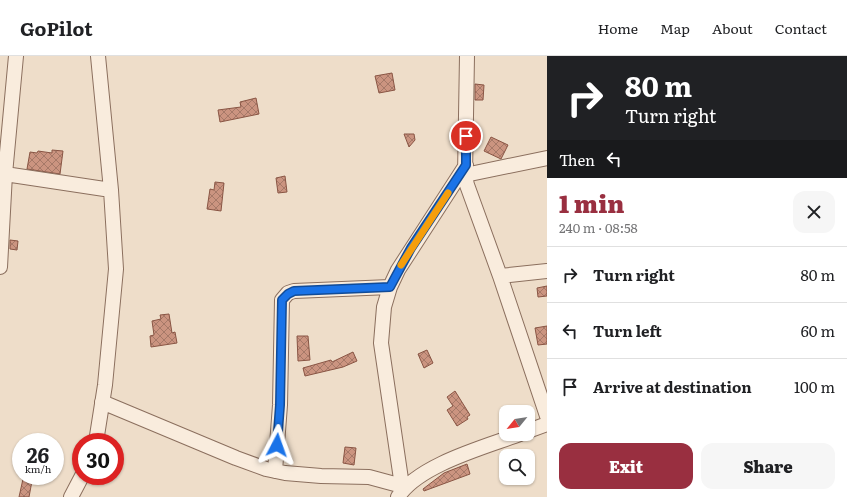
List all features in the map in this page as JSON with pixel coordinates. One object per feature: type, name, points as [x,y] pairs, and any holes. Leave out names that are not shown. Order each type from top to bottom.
[{"type":"street","points":[[0,267],[5,174],[16,56]]},
{"type":"street","points":[[97,433],[116,269],[111,190],[98,56]]},
{"type":"street","points":[[466,56],[465,170],[470,195],[544,399],[547,416]]},
{"type":"street","points":[[402,490],[381,343],[384,307],[390,287],[411,248],[465,170],[547,158]]},
{"type":"street","points":[[5,174],[111,190]]},
{"type":"street","points":[[500,276],[547,271]]},
{"type":"street","points":[[275,471],[280,405],[282,300],[294,291],[390,287]]},
{"type":"street","points":[[102,402],[236,458],[275,471],[321,476],[369,477],[402,490]]},
{"type":"street","points":[[535,428],[547,424]]},
{"type":"street","points":[[402,490],[438,465],[501,441]]},
{"type":"street","points":[[71,497],[77,485]]},
{"type":"building","points":[[392,73],[395,90],[379,93],[375,76]]},
{"type":"building","points":[[475,84],[484,85],[483,100],[475,100]]},
{"type":"building","points":[[256,98],[259,114],[220,122],[218,110],[241,107],[240,102]]},
{"type":"building","points":[[404,134],[414,134],[415,140],[409,147]]},
{"type":"building","points":[[491,137],[508,145],[501,159],[484,151]]},
{"type":"building","points":[[52,150],[63,151],[60,174],[27,169],[30,152],[37,153],[38,151],[52,153]]},
{"type":"building","points":[[285,176],[287,192],[278,193],[276,178]]},
{"type":"building","points":[[215,182],[224,183],[221,211],[207,209],[210,189],[214,190]]},
{"type":"building","points":[[10,240],[18,241],[17,250],[10,249]]},
{"type":"building","points":[[547,286],[547,296],[538,297],[537,288]]},
{"type":"building","points":[[169,314],[172,333],[175,332],[177,343],[151,347],[150,336],[154,335],[152,321],[161,319],[160,315]]},
{"type":"building","points":[[547,326],[547,344],[538,345],[535,328]]},
{"type":"building","points":[[297,336],[308,336],[310,360],[298,361]]},
{"type":"building","points":[[427,350],[433,363],[424,368],[418,354]]},
{"type":"building","points":[[353,352],[357,361],[343,367],[305,376],[303,368],[331,360],[332,362]]},
{"type":"building","points":[[455,391],[470,415],[467,417],[468,419],[457,426],[447,410],[453,406],[447,397]]},
{"type":"building","points":[[345,447],[356,448],[354,465],[343,463]]},
{"type":"building","points":[[467,464],[470,474],[424,491],[423,489],[444,473]]},
{"type":"building","points":[[22,485],[31,485],[29,497],[19,497]]},
{"type":"slow traffic","points":[[401,265],[448,193]]},
{"type":"route","points":[[277,445],[280,405],[282,300],[294,291],[390,287],[411,248],[466,165],[466,136]]}]
